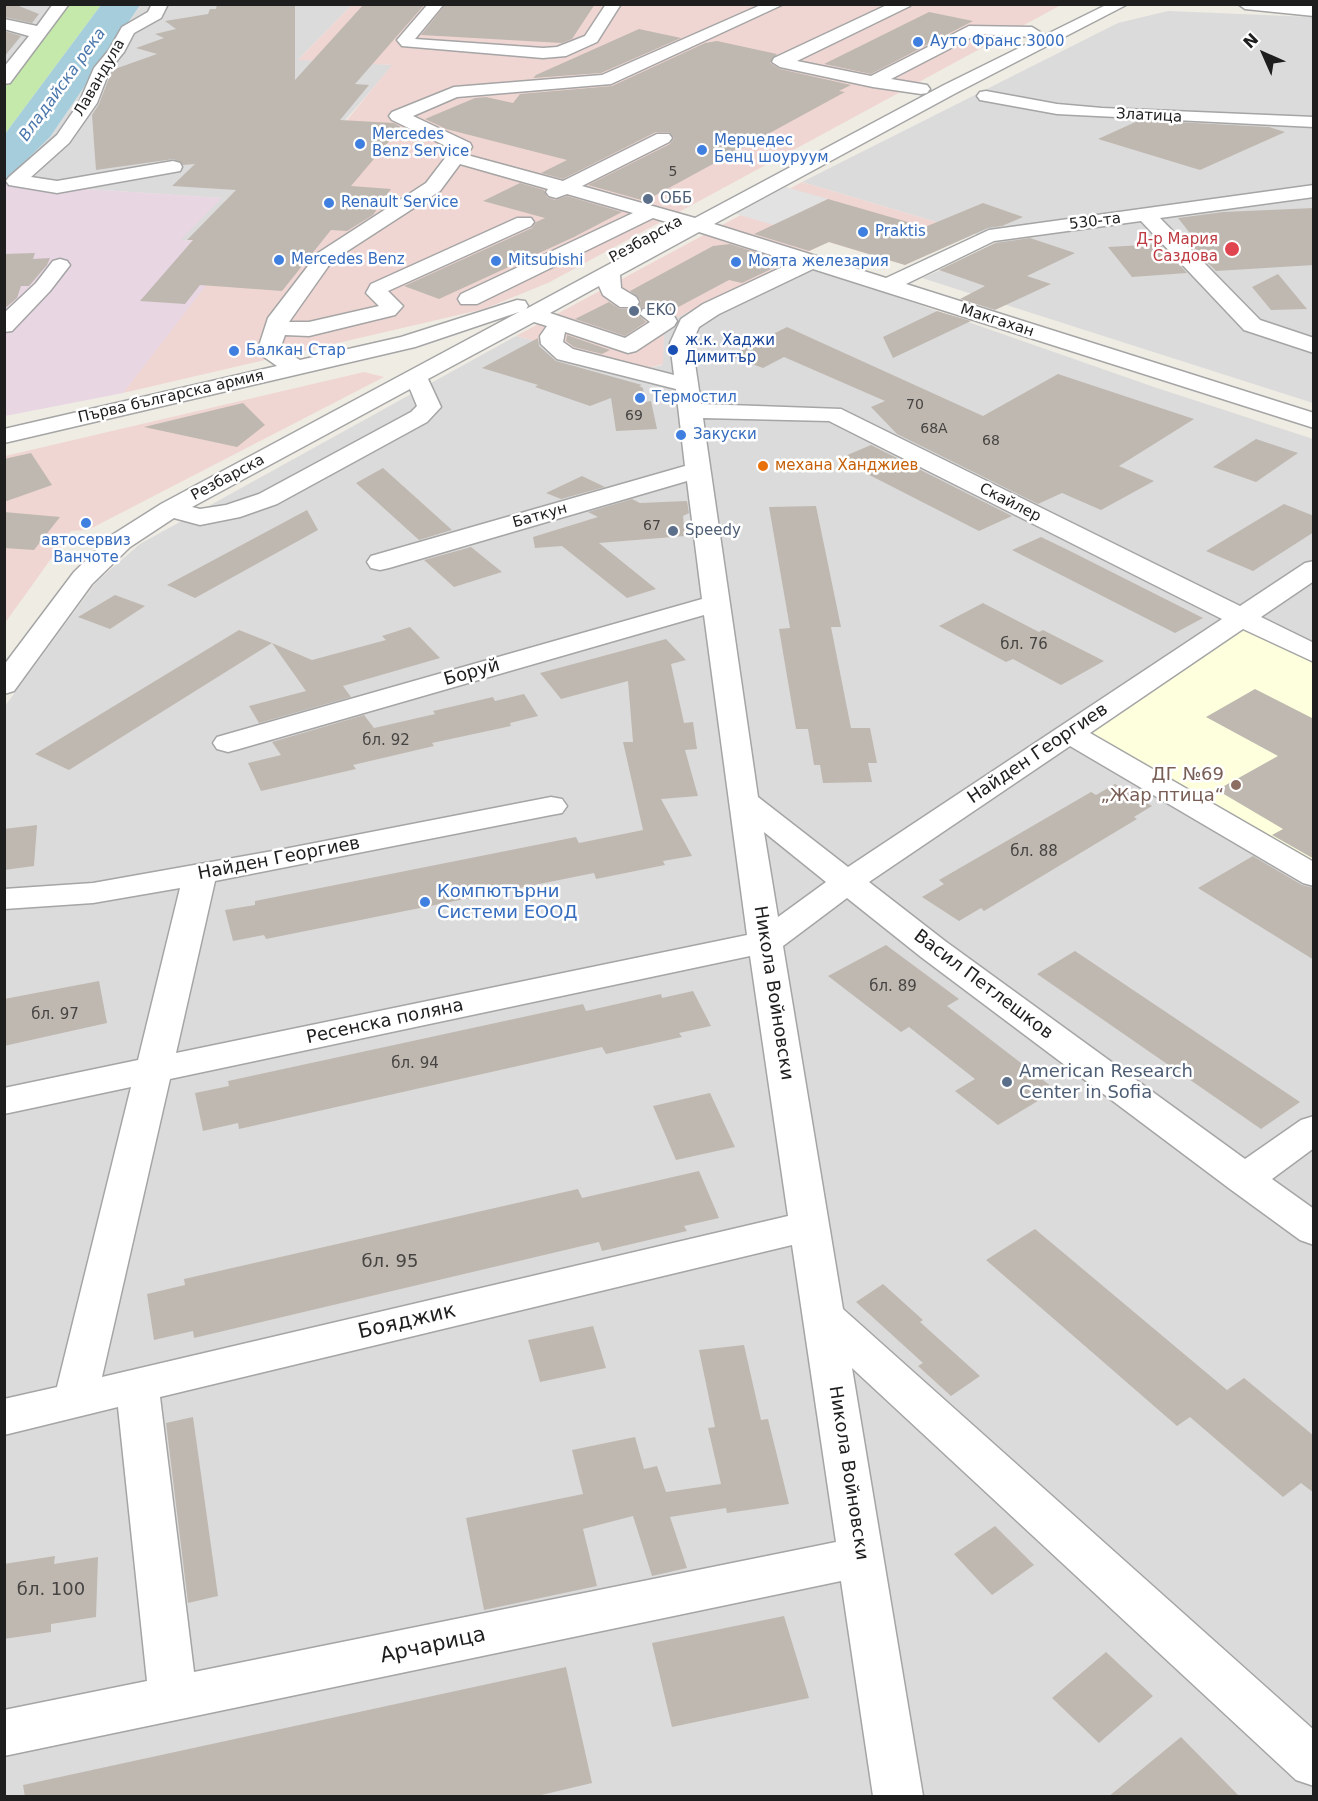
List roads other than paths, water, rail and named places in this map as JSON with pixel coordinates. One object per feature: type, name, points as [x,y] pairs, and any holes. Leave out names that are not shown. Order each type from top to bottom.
[{"type":"street","points":[[4,79],[62,4]]},
{"type":"street","name":"Лавандула","points":[[160,4],[155,15],[128,30],[116,52],[102,68],[88,103],[63,138],[16,181],[57,187],[173,167]]},
{"type":"street","points":[[437,4],[405,39],[408,43],[543,53],[560,52],[591,39],[614,4]]},
{"type":"street","points":[[896,4],[902,6],[780,62],[873,82],[921,89]]},
{"type":"street","name":"Резбарска","points":[[4,685],[83,578],[121,541],[170,509],[610,273],[690,223],[921,89],[1032,32],[1094,9],[1120,4]]},
{"type":"street","points":[[1094,9],[1142,4]]},
{"type":"street","points":[[1245,4],[1314,11]]},
{"type":"street","points":[[296,367],[268,352],[279,318],[325,257],[433,187],[463,147],[398,117],[454,92],[605,80],[773,5]]},
{"type":"street","name":"Резбарска","points":[[407,342],[527,303],[690,223],[950,89],[1094,9]]},
{"type":"street","points":[[4,24],[27,31],[42,31]]},
{"type":"street","points":[[873,82],[975,29],[1032,32]]},
{"type":"street","name":"Златица","points":[[986,96],[1057,109],[1136,116],[1314,122]]},
{"type":"street","points":[[565,188],[663,138]]},
{"type":"street","name":"Макгахан","points":[[450,164],[565,188],[690,223],[1314,421]]},
{"type":"street","name":"530-та","points":[[886,286],[989,236],[1147,216],[1314,191]]},
{"type":"street","points":[[469,299],[650,212]]},
{"type":"street","points":[[1147,216],[1252,325],[1314,346]]},
{"type":"street","points":[[276,328],[309,329],[387,310],[392,306],[377,293],[378,288],[524,222]]},
{"type":"street","name":"Никола Войновски","points":[[810,262],[711,309],[689,324],[681,343],[743,800],[898,1797]]},
{"type":"street","points":[[4,326],[43,287],[60,265]]},
{"type":"street","points":[[610,273],[610,291],[628,302]]},
{"type":"street","points":[[533,314],[559,325],[628,346],[666,321],[651,314]]},
{"type":"street","name":"Резбарска","points":[[407,342],[473,333],[533,314]]},
{"type":"street","points":[[559,325],[551,336],[552,344],[565,354],[688,385]]},
{"type":"street","points":[[170,509],[200,517],[231,512],[268,499],[419,417],[429,407],[416,378],[422,363],[421,354],[407,342]]},
{"type":"street","name":"Първа българска армия","points":[[4,436],[407,342]]},
{"type":"street","name":"Скайлер","points":[[692,411],[833,414],[1314,654]]},
{"type":"street","name":"Баткун","points":[[380,562],[700,470]]},
{"type":"street","name":"Найден Георгиев","points":[[765,942],[846,883],[1314,569]]},
{"type":"street","name":"Боруй","points":[[228,743],[717,603]]},
{"type":"street","points":[[1070,733],[1314,876]]},
{"type":"street","name":"Васил Петлешков","points":[[743,800],[846,883],[1314,1230]]},
{"type":"street","name":"Найден Георгиев","points":[[4,899],[93,893],[551,806]]},
{"type":"street","points":[[75,1401],[200,874]]},
{"type":"street","name":"Ресенска поляна","points":[[4,1101],[765,942]]},
{"type":"street","points":[[1244,1179],[1314,1129]]},
{"type":"street","name":"Бояджик","points":[[4,1417],[810,1226]]},
{"type":"street","points":[[824,1317],[1314,1763]]},
{"type":"street","points":[[137,1386],[173,1699]]},
{"type":"street","name":"Арчарица","points":[[4,1733],[861,1557]]},
{"type":"water","name":"Владайска река","points":[[101,5],[140,5],[50,137],[7,179],[5,190],[5,134]]},
{"type":"place","name":"Ауто Франс 3000","points":[[918,42]]},
{"type":"place","name":"Mercedes Benz Service","points":[[360,144]]},
{"type":"place","name":"Мерцедес Бенц шоуруум","points":[[702,150]]},
{"type":"place","name":"ОББ","points":[[648,199]]},
{"type":"place","name":"Renault Service","points":[[329,203]]},
{"type":"place","name":"Praktis","points":[[863,232]]},
{"type":"place","name":"Д-р Мария Саздова","points":[[1232,249]]},
{"type":"place","name":"Mercedes Benz","points":[[279,260]]},
{"type":"place","name":"Mitsubishi","points":[[496,261]]},
{"type":"place","name":"Моята железария","points":[[736,262]]},
{"type":"place","name":"EKO","points":[[634,311]]},
{"type":"place","name":"ж.к. Хаджи Димитър","points":[[673,350]]},
{"type":"place","name":"Балкан Стар","points":[[234,351]]},
{"type":"place","name":"Термостил","points":[[640,398]]},
{"type":"place","name":"Закуски","points":[[681,435]]},
{"type":"place","name":"механа Ханджиев","points":[[763,466]]},
{"type":"place","name":"автосервиз Ванчоте","points":[[86,523]]},
{"type":"place","name":"Speedy","points":[[673,531]]},
{"type":"place","name":"ДГ №69 „Жар птица“","points":[[1236,785]]},
{"type":"place","name":"Компютърни Системи ЕООД","points":[[425,902]]},
{"type":"place","name":"American Research Center in Sofia","points":[[1007,1082]]}]
